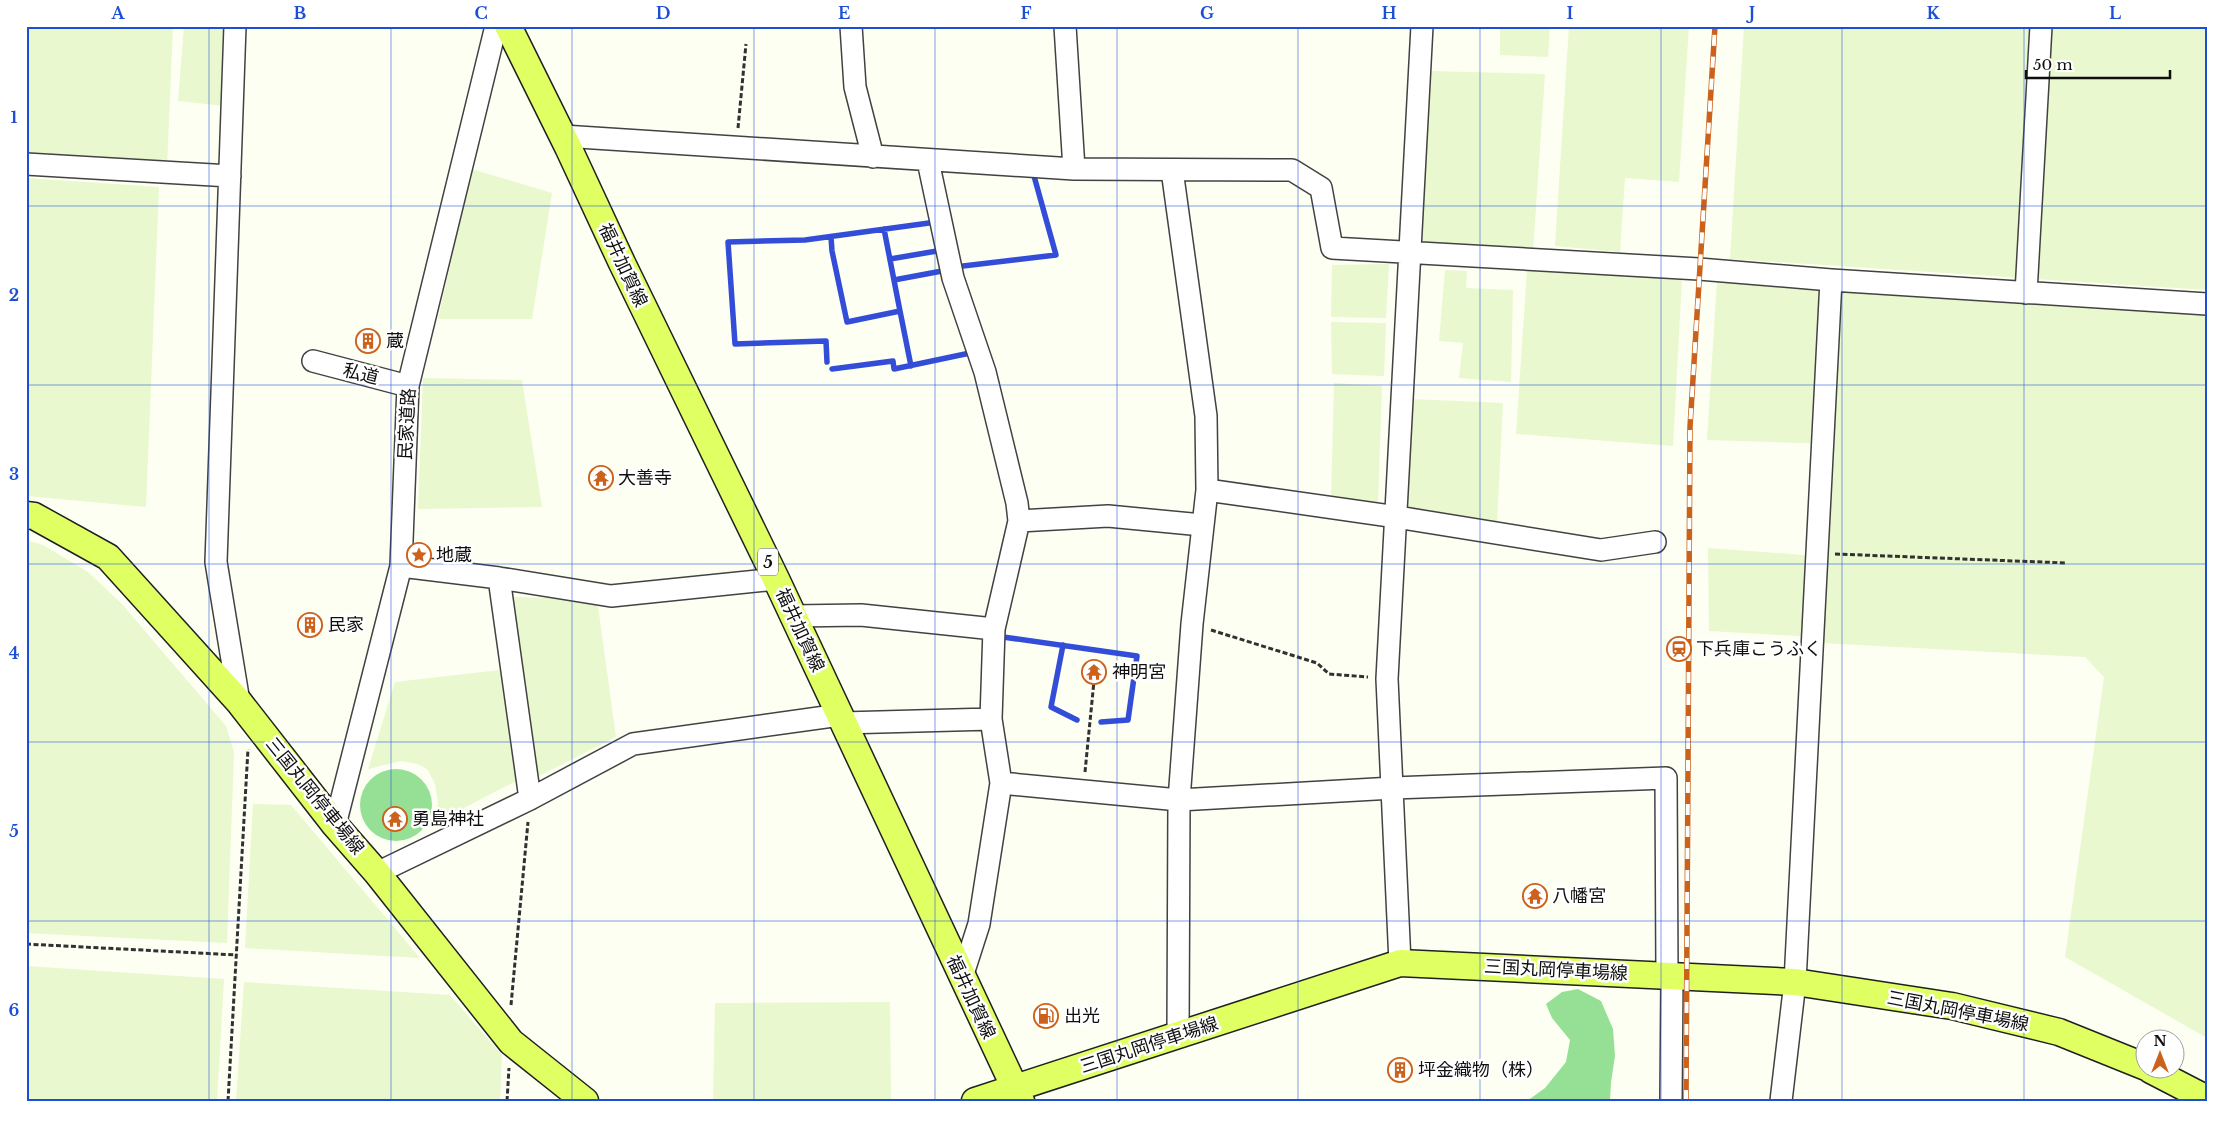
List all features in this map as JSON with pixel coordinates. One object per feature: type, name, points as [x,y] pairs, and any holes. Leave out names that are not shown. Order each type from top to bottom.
[{"type":"main road","name":"福井加賀線","points":[[508,26],[563,136],[626,272],[776,579],[1018,1095]]},
{"type":"main road","name":"三国丸岡停車場線","points":[[26,515],[34,516],[108,557],[245,708],[335,824],[377,872],[508,1038],[585,1101]]},
{"type":"main road","name":"三国丸岡停車場線","points":[[975,1101],[1018,1095],[1178,1035],[1400,964],[1795,982],[1952,1006],[2059,1032],[2136,1063]]},
{"type":"main road","points":[[2170,1080],[2207,1099]]},
{"type":"street","points":[[235,26],[216,562],[245,708]]},
{"type":"street","name":"民家道路","points":[[335,824],[401,566],[408,386],[496,26]]},
{"type":"street","points":[[851,26],[856,87],[873,157]]},
{"type":"street","points":[[1065,26],[1074,169]]},
{"type":"street","points":[[1400,964],[1387,679],[1422,26]]},
{"type":"street","points":[[2026,293],[2041,26]]},
{"type":"street","points":[[563,136],[1074,169],[1292,170],[1321,188],[1332,248],[1699,269],[1831,280],[2207,304]]},
{"type":"street","points":[[928,161],[953,278],[985,372],[1017,503],[1019,521],[994,629],[991,719],[1001,784],[979,924],[962,976]]},
{"type":"street","points":[[26,164],[230,176]]},
{"type":"street","points":[[1172,170],[1206,416],[1207,490],[1192,624],[1178,800],[1178,1035]]},
{"type":"street","points":[[1781,1101],[1795,982],[1831,280]]},
{"type":"street","name":"私道","points":[[314,362],[408,386]]},
{"type":"street","points":[[1207,490],[1397,517],[1601,550],[1655,542]]},
{"type":"street","points":[[1019,521],[1108,516],[1202,525]]},
{"type":"street","points":[[401,566],[499,578],[610,596],[776,579]]},
{"type":"street","points":[[499,578],[530,799]]},
{"type":"street","points":[[793,616],[861,615],[994,629]]},
{"type":"street","points":[[377,872],[530,799],[633,744],[842,719],[991,719]]},
{"type":"street","points":[[1001,784],[1178,800],[1393,788],[1666,778],[1671,1101]]},
{"type":"path","points":[[736,148],[746,44]]},
{"type":"path","points":[[1818,553],[2066,563]]},
{"type":"path","points":[[1192,624],[1317,663],[1329,674],[1387,679]]},
{"type":"path","points":[[1083,792],[1094,681]]},
{"type":"path","points":[[228,1101],[237,955],[245,708]]},
{"type":"path","points":[[508,1038],[530,799]]},
{"type":"path","points":[[26,944],[237,955]]},
{"type":"green space","points":[[26,26],[173,26],[167,167],[26,154]]},
{"type":"green space","points":[[184,26],[227,26],[225,106],[178,101]]},
{"type":"green space","points":[[1500,26],[1550,26],[1548,57],[1500,55]]},
{"type":"green space","points":[[1569,26],[1689,26],[1679,182],[1625,178],[1620,252],[1555,246]]},
{"type":"green space","points":[[1744,26],[2207,26],[2207,290],[1730,259]]},
{"type":"green space","points":[[1431,71],[1545,74],[1533,251],[1419,245]]},
{"type":"green space","points":[[472,169],[552,193],[532,319],[438,319]]},
{"type":"green space","points":[[26,178],[159,187],[146,507],[26,496]]},
{"type":"green space","points":[[1389,264],[1386,318],[1331,317],[1332,265]]},
{"type":"green space","points":[[1445,270],[1467,271],[1466,288],[1513,290],[1511,382],[1459,378],[1463,343],[1439,341]]},
{"type":"green space","points":[[1527,270],[1682,278],[1673,446],[1516,434]]},
{"type":"green space","points":[[1717,281],[2207,313],[2207,1038],[2065,957],[2104,677],[2085,657],[1821,643],[1812,631],[1800,636],[1709,631],[1708,548],[1804,555],[1815,568],[1832,444],[1707,440]]},
{"type":"green space","points":[[1331,322],[1386,323],[1384,376],[1332,374]]},
{"type":"green space","points":[[423,378],[522,380],[542,507],[418,509]]},
{"type":"green space","points":[[1334,383],[1382,386],[1378,505],[1331,499]]},
{"type":"green space","points":[[1410,399],[1503,403],[1497,523],[1404,507]]},
{"type":"green space","points":[[26,540],[43,545],[88,572],[122,604],[226,726],[234,752],[227,943],[26,933]]},
{"type":"green space","points":[[513,597],[597,599],[616,737],[535,778]]},
{"type":"green space","points":[[500,670],[516,781],[435,823],[438,802],[435,784],[428,770],[418,764],[401,761],[368,769],[395,682]]},
{"type":"green space","points":[[389,769],[403,769],[422,779],[432,798],[432,812],[422,831],[403,841],[389,841],[370,831],[360,812],[360,798],[370,779]]},
{"type":"green space","points":[[253,804],[291,805],[420,958],[245,948]]},
{"type":"green space","points":[[26,966],[224,979],[217,1101],[26,1101]]},
{"type":"green space","points":[[244,982],[450,995],[502,1055],[500,1101],[236,1101]]},
{"type":"green space","points":[[1578,989],[1601,1001],[1613,1029],[1615,1056],[1610,1101],[1527,1101],[1545,1088],[1566,1062],[1570,1040],[1552,1018],[1546,1004],[1562,992]]},
{"type":"green space","points":[[890,1002],[891,1101],[713,1101],[715,1003]]},
{"type":"waterway","points":[[963,266],[1056,255],[1034,176]]},
{"type":"waterway","points":[[827,362],[826,341],[735,344],[728,242],[805,240],[929,223]]},
{"type":"waterway","points":[[831,237],[832,251],[847,322],[900,311],[884,229]]},
{"type":"waterway","points":[[890,259],[937,251]]},
{"type":"waterway","points":[[894,280],[942,271]]},
{"type":"waterway","points":[[900,311],[911,366]]},
{"type":"waterway","points":[[832,369],[893,361],[894,369],[970,353]]},
{"type":"waterway","points":[[1002,633],[1003,637],[1137,656],[1128,720],[1101,722]]},
{"type":"waterway","points":[[1063,645],[1051,707],[1077,720]]},
{"type":"railway","points":[[1686,1101],[1690,427],[1715,26]]},
{"type":"place","name":"蔵","points":[[368,341]]},
{"type":"place","name":"大善寺","points":[[601,478]]},
{"type":"place","name":"地蔵","points":[[419,555]]},
{"type":"place","name":"民家","points":[[310,625]]},
{"type":"place","name":"下兵庫こうふく","points":[[1679,649]]},
{"type":"place","name":"神明宮","points":[[1094,672]]},
{"type":"place","name":"勇島神社","points":[[395,819]]},
{"type":"place","name":"八幡宮","points":[[1535,896]]},
{"type":"place","name":"出光","points":[[1046,1016]]},
{"type":"place","name":"坪金織物（株）","points":[[1400,1070]]}]
